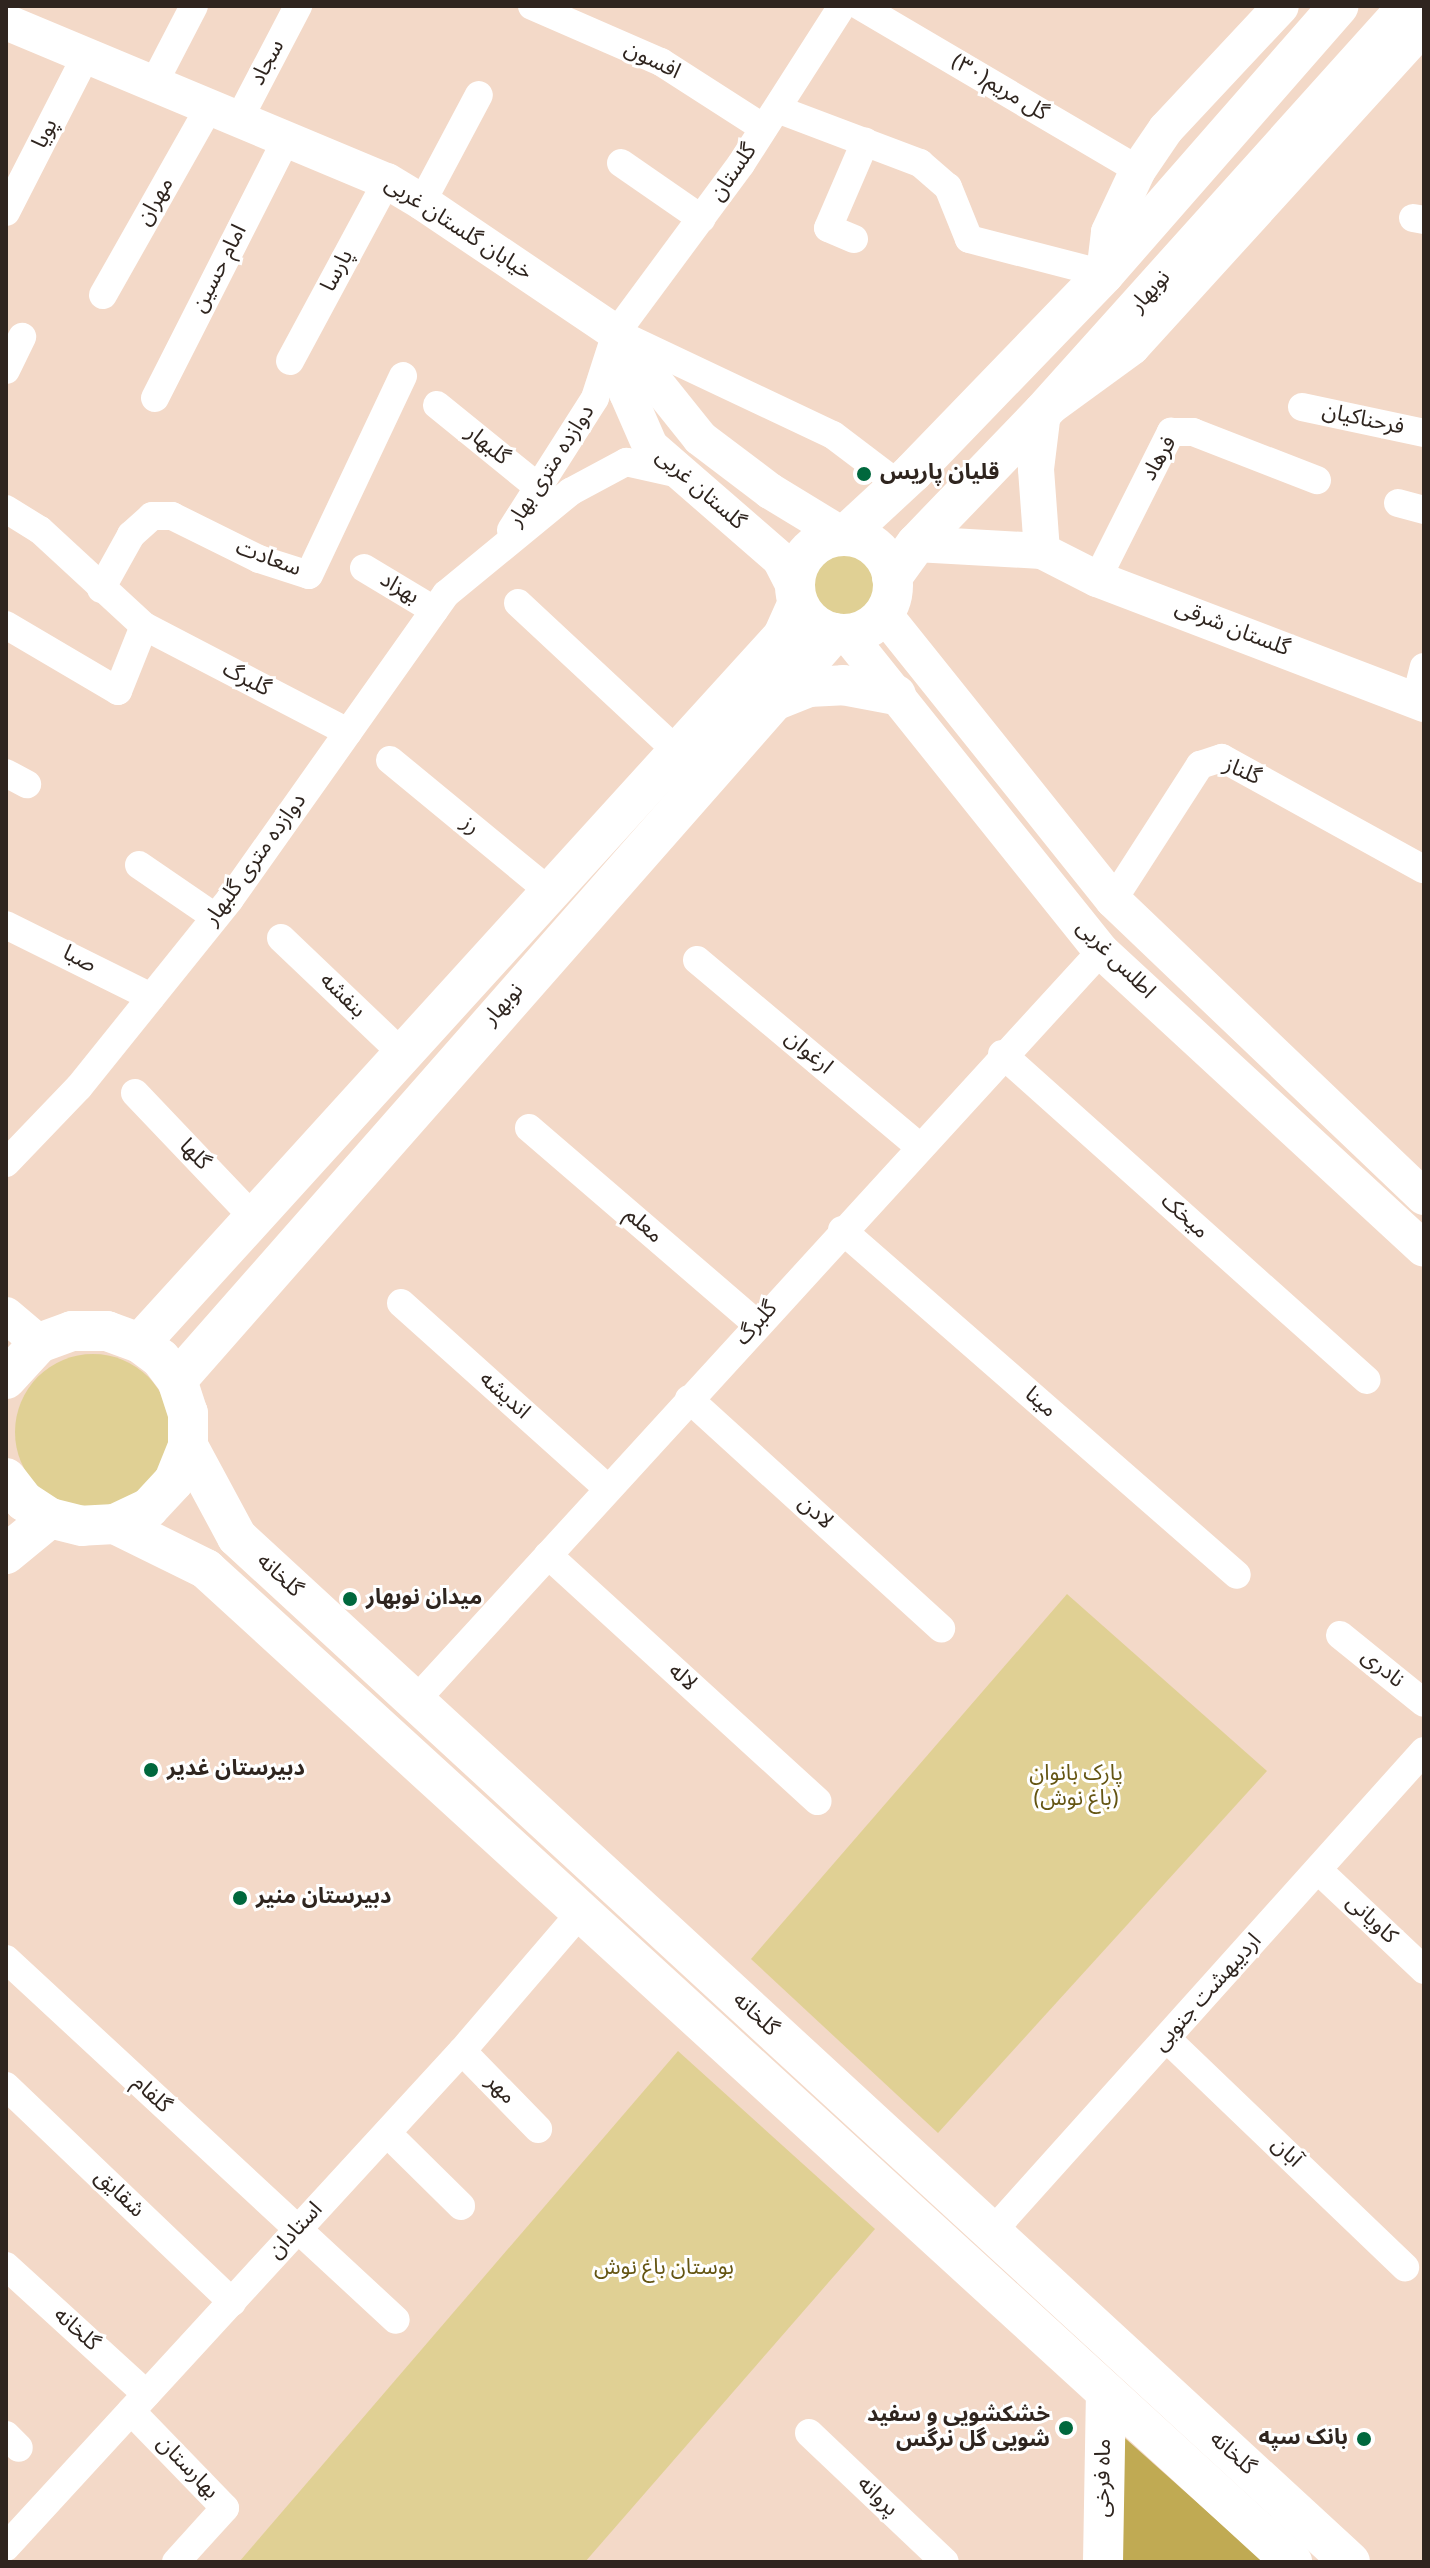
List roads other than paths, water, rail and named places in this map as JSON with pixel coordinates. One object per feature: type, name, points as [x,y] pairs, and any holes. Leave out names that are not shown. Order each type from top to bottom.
[{"type":"main road","points":[[844,536],[881,553],[888,596],[868,628],[841,634],[812,623],[797,595],[808,551],[844,536],[899,485],[1104,274],[1339,6]]},
{"type":"main road","name":"نوبهار","points":[[888,596],[916,544],[1043,412],[1408,6]]},
{"type":"main road","name":"نوبهار","points":[[140,1343],[783,636],[797,595]]},
{"type":"main road","name":"نوبهار","points":[[177,1380],[440,1077],[841,634]]},
{"type":"main road","points":[[779,699],[808,687],[843,685],[896,695]]},
{"type":"main road","points":[[6,1379],[39,1343],[72,1331],[95,1331],[140,1343],[177,1380],[188,1413],[188,1446],[174,1481],[149,1508],[115,1524],[82,1526],[50,1518],[24,1501],[6,1478]]},
{"type":"main road","name":"گلخانه","points":[[188,1446],[237,1537],[1350,2562]]},
{"type":"main road","points":[[6,1554],[50,1518]]},
{"type":"main road","name":"گلخانه","points":[[115,1524],[206,1569],[1292,2562]]},
{"type":"main road","name":"ماه فرخی","points":[[1103,2562],[1106,2393]]},
{"type":"street","points":[[153,85],[194,6]]},
{"type":"street","name":"سجاد","points":[[224,114],[298,6]]},
{"type":"street","name":"افسون","points":[[532,6],[661,62],[770,119],[865,142],[920,163],[948,187],[969,239],[1104,274]]},
{"type":"street","name":"گلستان","points":[[616,333],[702,219],[842,6]]},
{"type":"street","name":"گل مریم(۳۰)","points":[[860,6],[1138,170]]},
{"type":"street","points":[[1104,274],[1109,232],[1138,170],[1166,129],[1281,6]]},
{"type":"street","name":"خیابان گلستان غربی","points":[[6,22],[387,181],[422,202],[616,333],[700,438],[770,491],[844,536]]},
{"type":"street","points":[[1042,551],[1036,469],[1043,412],[1132,347],[1424,26]]},
{"type":"street","name":"پویا","points":[[6,212],[86,56]]},
{"type":"street","points":[[422,202],[479,95]]},
{"type":"street","name":"مهران","points":[[103,295],[224,114]]},
{"type":"street","name":"امام حسین","points":[[155,398],[286,140]]},
{"type":"street","points":[[854,239],[828,228],[865,142]]},
{"type":"street","points":[[621,163],[702,219]]},
{"type":"street","name":"پارسا","points":[[290,361],[387,181]]},
{"type":"street","points":[[616,333],[833,435],[899,485]]},
{"type":"street","name":"گلستان غربی","points":[[616,333],[627,393],[650,446],[780,559],[797,595]]},
{"type":"street","name":"دوازده متری بهار","points":[[497,552],[595,398],[616,333]]},
{"type":"street","points":[[6,370],[22,337]]},
{"type":"street","name":"سعادت","points":[[101,589],[131,535],[152,516],[172,516],[259,559],[309,575],[403,376]]},
{"type":"street","name":"گلبهار","points":[[437,405],[538,487]]},
{"type":"street","name":"فرحناکیان","points":[[1302,407],[1424,433]]},
{"type":"street","name":"فرهاد","points":[[1097,579],[1171,432],[1193,432],[1317,480]]},
{"type":"street","name":"دوازده متری گلبهار","points":[[12,1146],[79,1087],[215,917],[446,594],[570,492],[626,462],[679,474]]},
{"type":"street","name":"گلبرگ","points":[[6,509],[40,530],[144,626],[348,732]]},
{"type":"street","name":"گلستان شرقی","points":[[916,544],[1042,551],[1097,579],[1420,703]]},
{"type":"street","name":"بهزاد","points":[[364,568],[434,610]]},
{"type":"street","name":"اطلس غربی","points":[[888,596],[1113,900],[1424,1197]]},
{"type":"street","points":[[518,603],[678,752]]},
{"type":"street","points":[[6,625],[118,691],[144,626]]},
{"type":"street","name":"اطلس غربی","points":[[841,634],[896,695],[1101,951],[1424,1249]]},
{"type":"street","points":[[1420,703],[1424,667]]},
{"type":"street","name":"گلناز","points":[[1113,900],[1200,765],[1222,758],[1423,869]]},
{"type":"street","name":"رز","points":[[390,760],[550,892]]},
{"type":"street","points":[[139,865],[215,917]]},
{"type":"street","name":"صبا","points":[[6,925],[151,997]]},
{"type":"street","name":"بنفشه","points":[[281,938],[403,1054]]},
{"type":"street","name":"گلبرگ","points":[[415,1701],[1002,1054],[1101,951]]},
{"type":"street","name":"ارغوان","points":[[697,960],[919,1146]]},
{"type":"street","name":"میخک","points":[[1002,1054],[1366,1380]]},
{"type":"street","name":"گلها","points":[[135,1093],[254,1218]]},
{"type":"street","name":"معلم","points":[[529,1128],[757,1324]]},
{"type":"street","name":"مینا","points":[[842,1230],[1237,1575]]},
{"type":"street","name":"اندیشه","points":[[401,1303],[608,1489]]},
{"type":"street","points":[[6,1315],[39,1343]]},
{"type":"street","name":"لادن","points":[[689,1399],[941,1628]]},
{"type":"street","name":"لاله","points":[[548,1555],[817,1801]]},
{"type":"street","name":"نادری","points":[[1340,1635],[1424,1703]]},
{"type":"street","name":"اردیبهشت جنوبی","points":[[991,2233],[1424,1751]]},
{"type":"street","name":"کاویانی","points":[[1318,1870],[1424,1970]]},
{"type":"street","name":"استادان","points":[[6,2547],[462,2051],[581,1912]]},
{"type":"street","name":"گلفام","points":[[6,1959],[296,2231],[396,2320]]},
{"type":"street","name":"آبان","points":[[1167,2039],[1405,2267]]},
{"type":"street","name":"مهر","points":[[462,2051],[538,2129]]},
{"type":"street","name":"شقایق","points":[[6,2086],[232,2302]]},
{"type":"street","points":[[387,2133],[461,2206]]},
{"type":"street","name":"گلخانه","points":[[6,2266],[139,2402]]},
{"type":"street","name":"بهارستان","points":[[139,2402],[225,2508],[176,2562]]},
{"type":"street","name":"پروانه","points":[[809,2433],[945,2562]]},
{"type":"place","name":"قلیان پاریس","points":[[864,474]]},
{"type":"place","name":"میدان نوبهار","points":[[350,1599]]},
{"type":"place","name":"دبیرستان غدیر","points":[[151,1770]]},
{"type":"place","name":"دبیرستان منیر","points":[[240,1898]]},
{"type":"place","name":"خشکشویی و سفید شویی گل نرگس","points":[[1066,2428]]},
{"type":"place","name":"بانک سپه","points":[[1364,2439]]},
{"type":"park label","name":"پارک بانوان (باغ نوش)","points":[[1076,1786]]},
{"type":"park label","name":"بوستان باغ نوش","points":[[664,2269]]}]
